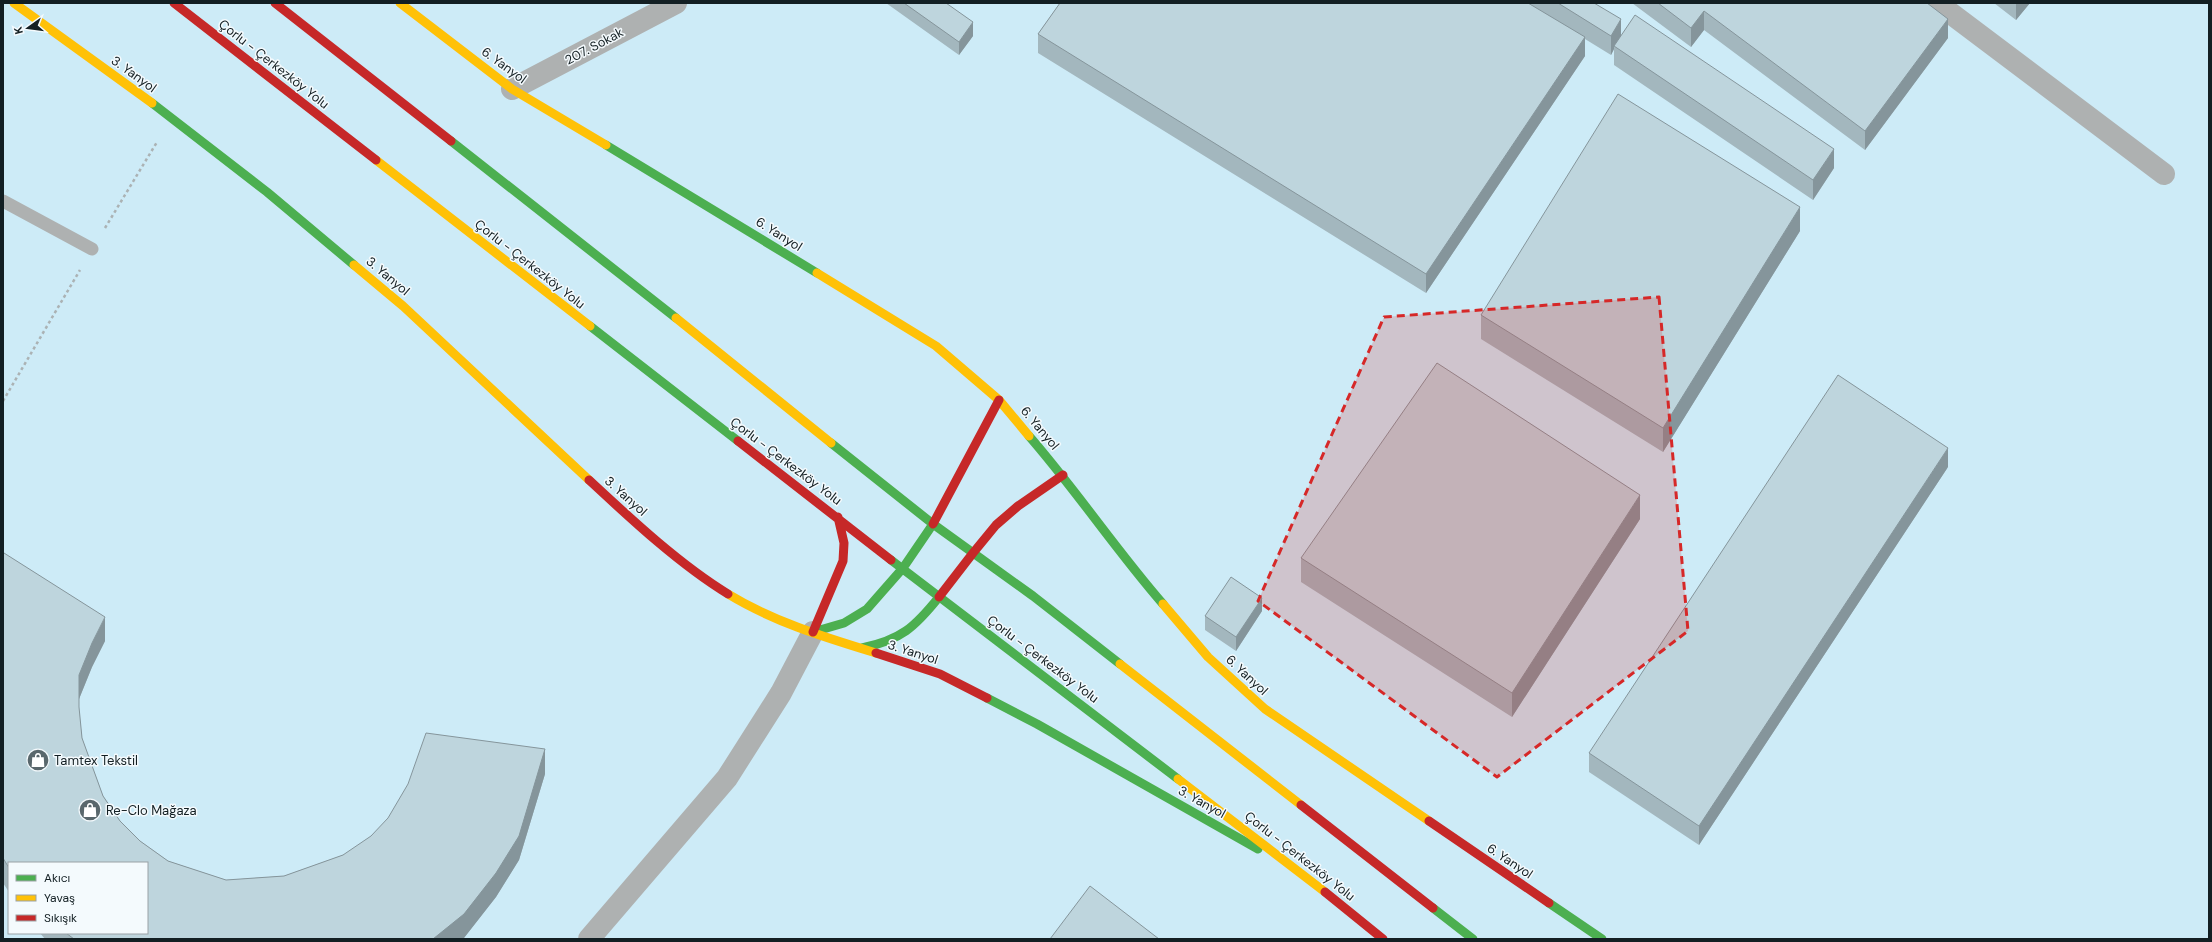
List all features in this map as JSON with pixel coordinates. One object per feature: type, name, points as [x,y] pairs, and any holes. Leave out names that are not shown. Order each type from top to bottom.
[{"type":"main road","name":"3. Yanyol","points":[[14,3],[172,118],[273,196],[403,306],[623,512],[710,583],[754,610],[788,625],[940,674],[1030,721],[1305,876]]},
{"type":"main road","name":"Çorlu - Çerkezköy Yolu","points":[[174,3],[541,290],[838,517],[939,597],[1305,876],[1383,939]]},
{"type":"main road","points":[[275,3],[585,246],[933,524],[1033,596],[1473,939]]},
{"type":"main road","name":"6. Yanyol","points":[[400,3],[512,89],[688,193],[936,346],[999,400],[1063,475],[1130,566],[1208,656],[1265,709],[1602,939]]},
{"type":"main road","points":[[812,632],[844,623],[867,609],[903,568],[933,524],[999,400]]},
{"type":"main road","points":[[862,648],[886,644],[900,638],[919,622],[996,525],[1018,506],[1063,475]]},
{"type":"main road","points":[[812,632],[843,561],[844,543],[838,517]]},
{"type":"street","name":"207. Sokak","points":[[512,89],[676,3]]},
{"type":"street","points":[[1937,3],[2164,174]]},
{"type":"street","points":[[589,939],[727,778],[781,693],[812,632]]},
{"type":"lane","points":[[3,201],[92,249]]},
{"type":"highlighted area","points":[[1659,297],[1688,631],[1497,777],[1258,601],[1384,317]]},
{"type":"shaded area","points":[[3,3],[2209,3],[2209,939],[3,939]]},
{"type":"building","points":[[904,3],[946,3],[973,22],[959,42]]},
{"type":"building","points":[[1060,3],[1528,3],[1585,37],[1426,274],[1038,34]]},
{"type":"building","points":[[1558,3],[1594,3],[1621,19],[1611,36]]},
{"type":"building","points":[[1658,3],[1927,3],[1948,19],[1865,131],[1704,11],[1691,28]]},
{"type":"building","points":[[1635,15],[1834,149],[1813,180],[1614,46]]},
{"type":"building","points":[[1618,94],[1800,207],[1663,428],[1481,315]]},
{"type":"building","points":[[1437,363],[1640,495],[1512,693],[1301,558]]},
{"type":"building","points":[[1838,375],[1948,448],[1699,826],[1589,753]]},
{"type":"building","points":[[4,553],[105,617],[92,643],[79,675],[79,707],[82,738],[103,796],[120,821],[140,841],[168,861],[226,880],[284,876],[343,855],[371,836],[388,818],[408,784],[426,733],[545,749],[519,836],[496,873],[464,914],[433,939],[74,939],[67,934],[148,934],[148,862],[8,862],[8,866],[3,858]]},
{"type":"building","points":[[1231,577],[1262,598],[1236,637],[1205,616]]},
{"type":"building","points":[[1090,886],[1159,939],[1050,939]]},
{"type":"traffic: fast","points":[[152,103],[267,192],[354,265]]},
{"type":"traffic: fast","points":[[451,141],[676,318]]},
{"type":"traffic: fast","points":[[606,145],[817,273]]},
{"type":"traffic: fast","points":[[590,326],[738,441]]},
{"type":"traffic: fast","points":[[1029,436],[1163,604]]},
{"type":"traffic: fast","points":[[831,443],[933,524],[1033,596],[1120,664]]},
{"type":"traffic: fast","points":[[903,568],[933,524]]},
{"type":"traffic: fast","points":[[891,560],[1178,779]]},
{"type":"traffic: fast","points":[[813,632],[844,623],[867,609],[903,568]]},
{"type":"traffic: fast","points":[[862,648],[887,641],[906,631],[939,597]]},
{"type":"traffic: fast","points":[[987,698],[1037,724],[1258,849]]},
{"type":"traffic: fast","points":[[1549,903],[1602,939]]},
{"type":"traffic: fast","points":[[1433,908],[1473,939]]},
{"type":"traffic: slow","points":[[14,3],[152,103]]},
{"type":"traffic: slow","points":[[400,3],[512,89],[606,145]]},
{"type":"traffic: slow","points":[[376,160],[590,326]]},
{"type":"traffic: slow","points":[[354,265],[403,306],[589,480]]},
{"type":"traffic: slow","points":[[817,273],[936,346],[999,400],[1029,436]]},
{"type":"traffic: slow","points":[[676,318],[831,443]]},
{"type":"traffic: slow","points":[[728,594],[781,621],[818,635],[876,653]]},
{"type":"traffic: slow","points":[[1163,604],[1208,657],[1265,709],[1429,821]]},
{"type":"traffic: slow","points":[[1120,664],[1301,805]]},
{"type":"traffic: slow","points":[[1178,779],[1325,892]]},
{"type":"traffic: jam","points":[[174,3],[376,160]]},
{"type":"traffic: jam","points":[[275,3],[451,141]]},
{"type":"traffic: jam","points":[[933,524],[999,400]]},
{"type":"traffic: jam","points":[[738,441],[891,560]]},
{"type":"traffic: jam","points":[[973,553],[996,525],[1018,506],[1063,475]]},
{"type":"traffic: jam","points":[[589,480],[674,555],[728,594]]},
{"type":"traffic: jam","points":[[813,632],[843,561],[844,543],[838,517]]},
{"type":"traffic: jam","points":[[939,597],[973,553]]},
{"type":"traffic: jam","points":[[876,653],[940,674],[987,698]]},
{"type":"traffic: jam","points":[[1301,805],[1433,908]]},
{"type":"traffic: jam","points":[[1429,821],[1549,903]]},
{"type":"traffic: jam","points":[[1325,892],[1383,939]]},
{"type":"place","name":"Tamtex Tekstil","points":[[38,760]]},
{"type":"place","name":"Re-Clo Mağaza","points":[[90,810]]}]
